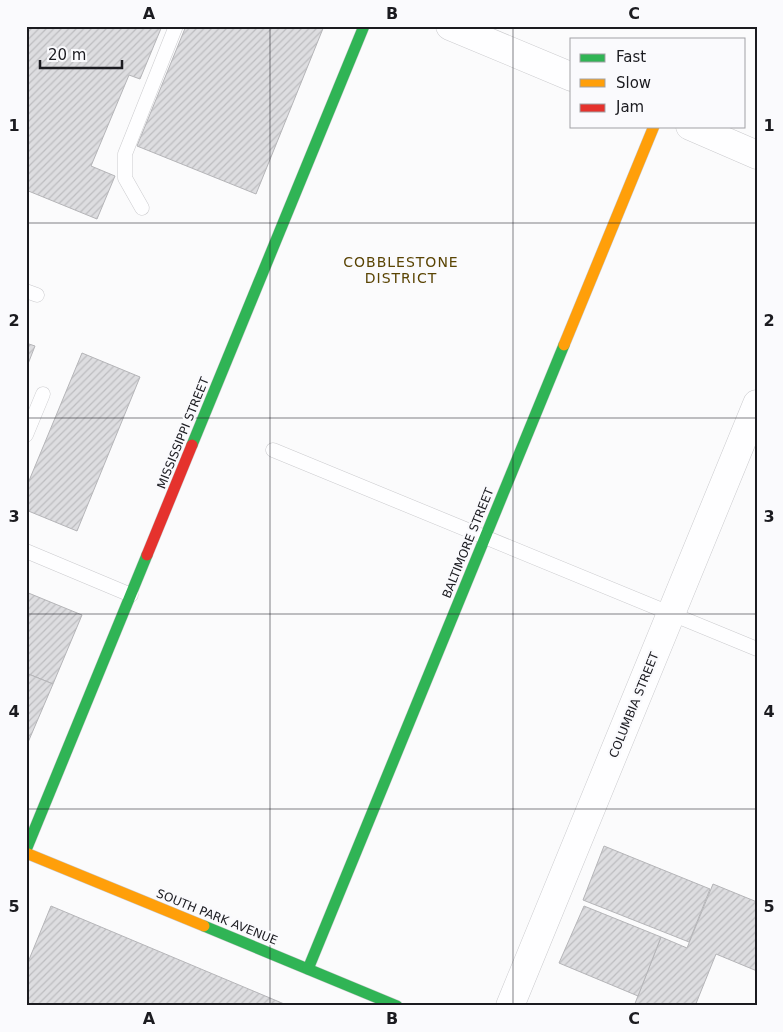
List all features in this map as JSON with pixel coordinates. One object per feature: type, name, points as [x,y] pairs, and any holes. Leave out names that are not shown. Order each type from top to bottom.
[{"type":"street","name":"MISSISSIPPI STREET","points":[[26,851],[364,26]]},
{"type":"street","points":[[450,26],[570,76]]},
{"type":"street","name":"BALTIMORE STREET","points":[[308,969],[653,128]]},
{"type":"street","points":[[695,128],[757,154]]},
{"type":"street","name":"COLUMBIA STREET","points":[[510,1006],[757,404]]},
{"type":"street","name":"SOUTH PARK AVENUE","points":[[26,851],[397,1006]]},
{"type":"lane","points":[[142,208],[125,178],[125,154],[176,26]]},
{"type":"lane","points":[[26,435],[43,394]]},
{"type":"lane","points":[[273,450],[757,649]]},
{"type":"lane","points":[[26,550],[131,595]]},
{"type":"building","points":[[30,26],[162,26],[140,79],[129,75],[91,166],[115,176],[97,219],[26,190],[26,147],[29,141],[26,140],[26,35]]},
{"type":"building","points":[[186,26],[324,26],[256,194],[137,146]]},
{"type":"building","points":[[26,343],[35,346],[26,369]]},
{"type":"building","points":[[82,353],[140,377],[77,531],[26,510],[26,488]]},
{"type":"building","points":[[26,592],[82,615],[53,684],[26,673]]},
{"type":"building","points":[[26,673],[53,684],[26,747]]},
{"type":"building","points":[[604,846],[710,889],[689,942],[583,900]]},
{"type":"building","points":[[713,884],[757,902],[757,971],[716,954],[695,1006],[634,1006],[661,937],[687,948]]},
{"type":"building","points":[[51,906],[289,1006],[26,1006],[26,967]]},
{"type":"building","points":[[584,906],[661,937],[638,996],[559,963]]},
{"type":"traffic: fast","points":[[192,445],[364,26]]},
{"type":"traffic: fast","points":[[308,969],[564,345]]},
{"type":"traffic: fast","points":[[26,850],[147,555]]},
{"type":"traffic: fast","points":[[204,926],[397,1006]]},
{"type":"traffic: slow","points":[[564,345],[653,128]]},
{"type":"traffic: slow","points":[[26,853],[204,926]]},
{"type":"traffic: jam","points":[[147,555],[192,445]]},
{"type":"district","name":"COBBLESTONE DISTRICT","points":[[401,270]]}]
